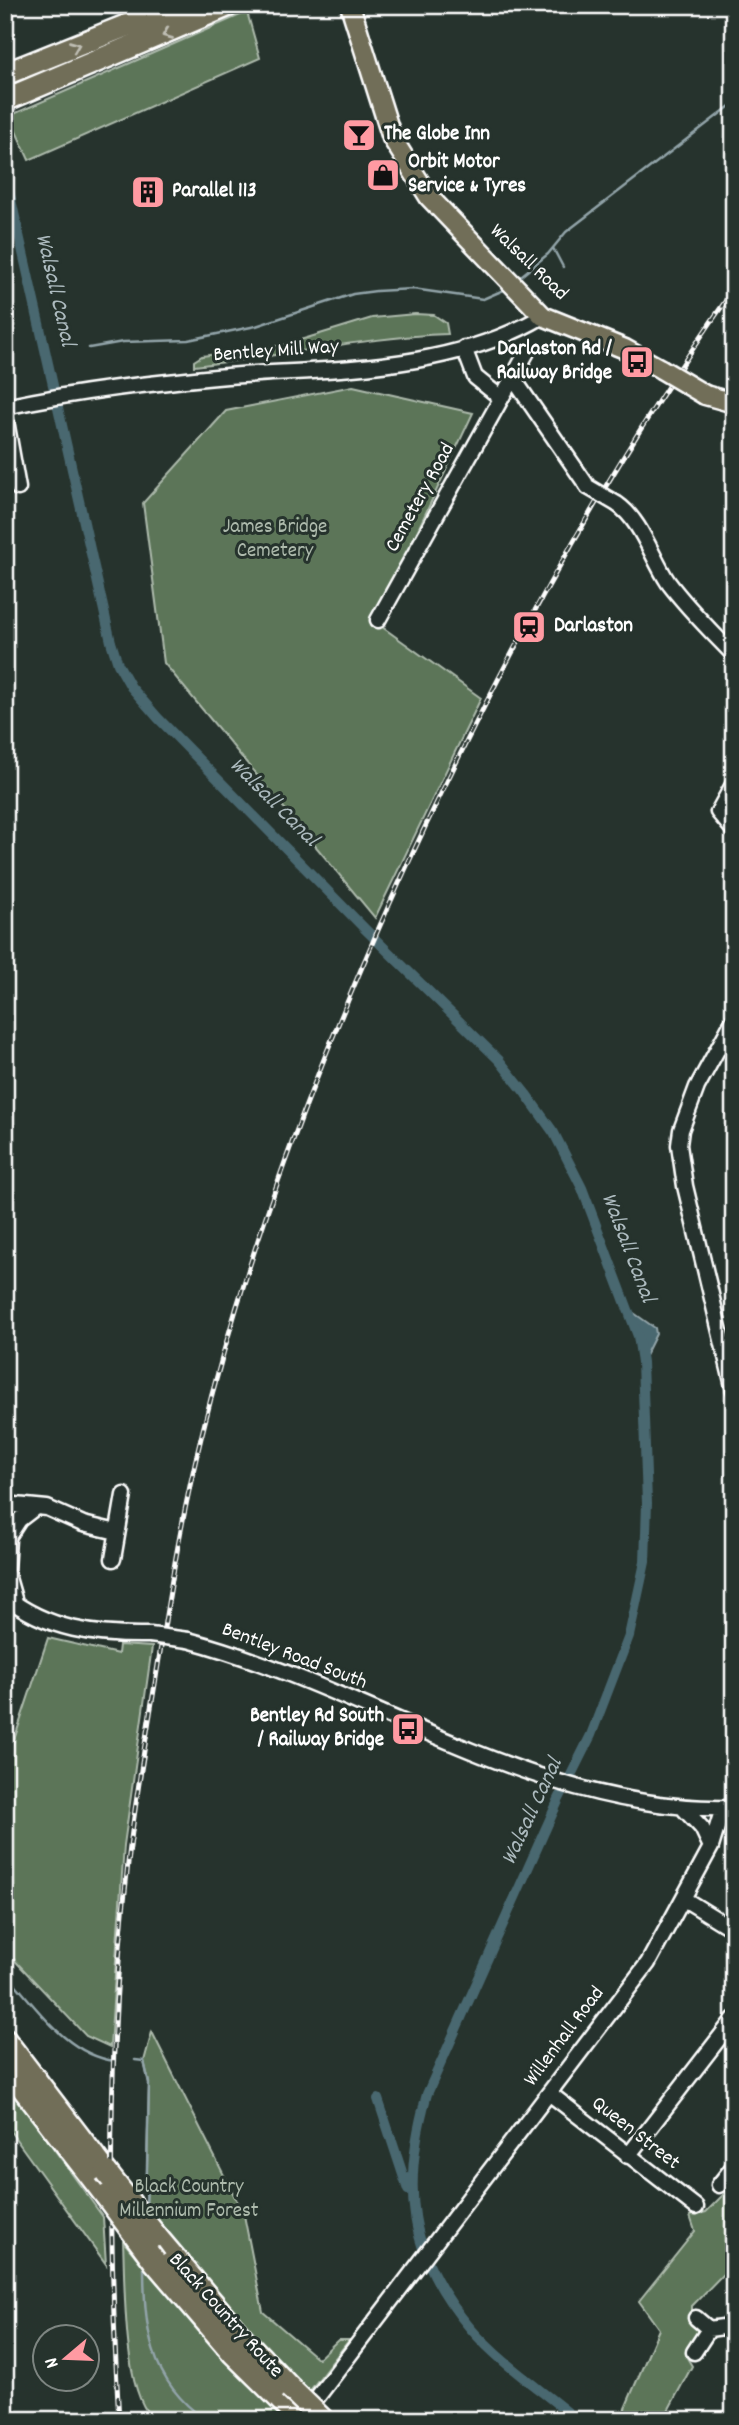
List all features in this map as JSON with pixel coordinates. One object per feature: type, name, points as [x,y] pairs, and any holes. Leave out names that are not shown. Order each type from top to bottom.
[{"type":"highway","points":[[8,72],[178,5]]},
{"type":"highway","points":[[11,97],[229,5]]},
{"type":"highway","name":"Black Country Route","points":[[5,2040],[156,2236],[244,2342],[302,2420]]},
{"type":"highway","name":"Black Country Route","points":[[5,2065],[155,2262],[233,2353],[285,2395],[323,2420]]},
{"type":"main road","name":"Walsall Road","points":[[350,5],[387,125],[419,182],[518,291],[543,316],[625,349],[705,394],[734,403]]},
{"type":"street","name":"Bentley Mill Way","points":[[5,407],[91,389],[384,365],[464,348],[523,327],[543,316]]},
{"type":"street","points":[[464,348],[475,377],[501,398]]},
{"type":"street","name":"Cemetery Road","points":[[378,620],[527,352]]},
{"type":"street","points":[[513,378],[588,487],[617,504],[628,514],[687,607],[734,655]]},
{"type":"street","points":[[5,415],[18,488]]},
{"type":"street","points":[[734,783],[718,812],[734,831]]},
{"type":"street","points":[[734,1019],[697,1087],[679,1145],[685,1186],[732,1372],[734,1390]]},
{"type":"street","points":[[113,1559],[124,1495]]},
{"type":"street","points":[[5,1504],[36,1507],[117,1532]]},
{"type":"street","points":[[7,1541],[19,1520],[36,1507]]},
{"type":"street","points":[[5,1514],[6,1571],[17,1606]]},
{"type":"street","name":"Bentley Road South","points":[[5,1596],[17,1606],[53,1625],[188,1640],[237,1654],[548,1780],[580,1790],[683,1808]]},
{"type":"street","points":[[683,1808],[728,1808]]},
{"type":"street","points":[[683,1808],[702,1828],[711,1847]]},
{"type":"street","name":"Willenhall Road","points":[[302,2420],[314,2399],[648,1963],[711,1847],[728,1808]]},
{"type":"street","points":[[684,1899],[734,1930]]},
{"type":"street","points":[[628,2156],[734,2019]]},
{"type":"street","name":"Queen Street","points":[[549,2093],[695,2207]]},
{"type":"street","points":[[719,2185],[734,2166]]},
{"type":"street","points":[[696,2318],[709,2329],[723,2327],[734,2332]]},
{"type":"street","points":[[694,2352],[709,2329]]},
{"type":"green space","points":[[247,12],[260,58],[29,160],[9,116]]},
{"type":"green space","points":[[434,315],[446,323],[448,334],[384,339],[194,366],[194,361],[202,356],[284,345],[372,318]]},
{"type":"green space","name":"James Bridge Cemetery","points":[[353,386],[473,413],[398,572],[371,619],[481,698],[375,918],[164,663],[143,503],[226,411]]},
{"type":"green space","points":[[48,1638],[118,1654],[119,1645],[152,1647],[124,1845],[110,2047],[86,2036],[5,1950],[5,1767]]},
{"type":"green space","name":"Black Country Millennium Forest","points":[[152,2032],[244,2215],[263,2312],[318,2359],[338,2340],[349,2340],[308,2393],[252,2340],[146,2213],[149,2083],[144,2061]]},
{"type":"green space","name":"Black Country Millennium Forest","points":[[5,2081],[103,2217],[106,2264],[5,2124]]},
{"type":"green space","points":[[734,2184],[734,2278],[725,2272],[692,2306],[692,2323],[700,2334],[686,2356],[692,2366],[663,2420],[620,2420],[659,2329],[639,2301],[695,2231],[690,2216],[706,2212]]},
{"type":"green space","name":"Black Country Millennium Forest","points":[[123,2241],[155,2280],[284,2420],[156,2420],[145,2408],[137,2389],[127,2337]]},
{"type":"water","points":[[631,1311],[655,1328],[656,1334],[642,1362]]},
{"type":"waterway","points":[[516,280],[548,254],[566,232],[734,103]]},
{"type":"waterway","name":"Walsall Canal","points":[[5,173],[118,664],[131,687],[158,718],[366,930],[499,1060],[526,1094],[554,1133],[582,1188],[638,1336],[642,1362],[647,1503],[645,1562],[629,1636],[591,1735],[559,1799],[427,2094],[414,2159],[415,2218],[433,2274],[450,2301],[483,2342],[577,2420]]},
{"type":"waterway","points":[[553,248],[563,267]]},
{"type":"waterway","points":[[89,348],[123,342],[188,340],[256,326],[353,294],[413,289],[483,299],[506,289]]},
{"type":"waterway","points":[[5,1972],[53,2027],[67,2039],[97,2057],[115,2061]]},
{"type":"waterway","points":[[135,2060],[144,2061],[149,2083],[146,2210]]},
{"type":"waterway","points":[[378,2099],[408,2190]]},
{"type":"waterway","points":[[144,2262],[148,2329],[153,2350],[172,2388],[206,2420]]},
{"type":"railway","points":[[119,2420],[111,2142],[116,2002],[128,1863],[181,1530],[194,1468],[238,1302],[308,1099],[390,903],[466,743],[547,587],[591,511],[684,362],[734,289]]},
{"type":"place","name":"The Globe Inn","points":[[359,135]]},
{"type":"place","name":"Orbit Motor Service & Tyres","points":[[383,175]]},
{"type":"place","name":"Parallel 113","points":[[148,192]]},
{"type":"place","name":"Darlaston Rd / Railway Bridge","points":[[637,362]]},
{"type":"place","name":"Darlaston","points":[[529,627]]},
{"type":"place","name":"Bentley Rd South / Railway Bridge","points":[[408,1729]]}]
